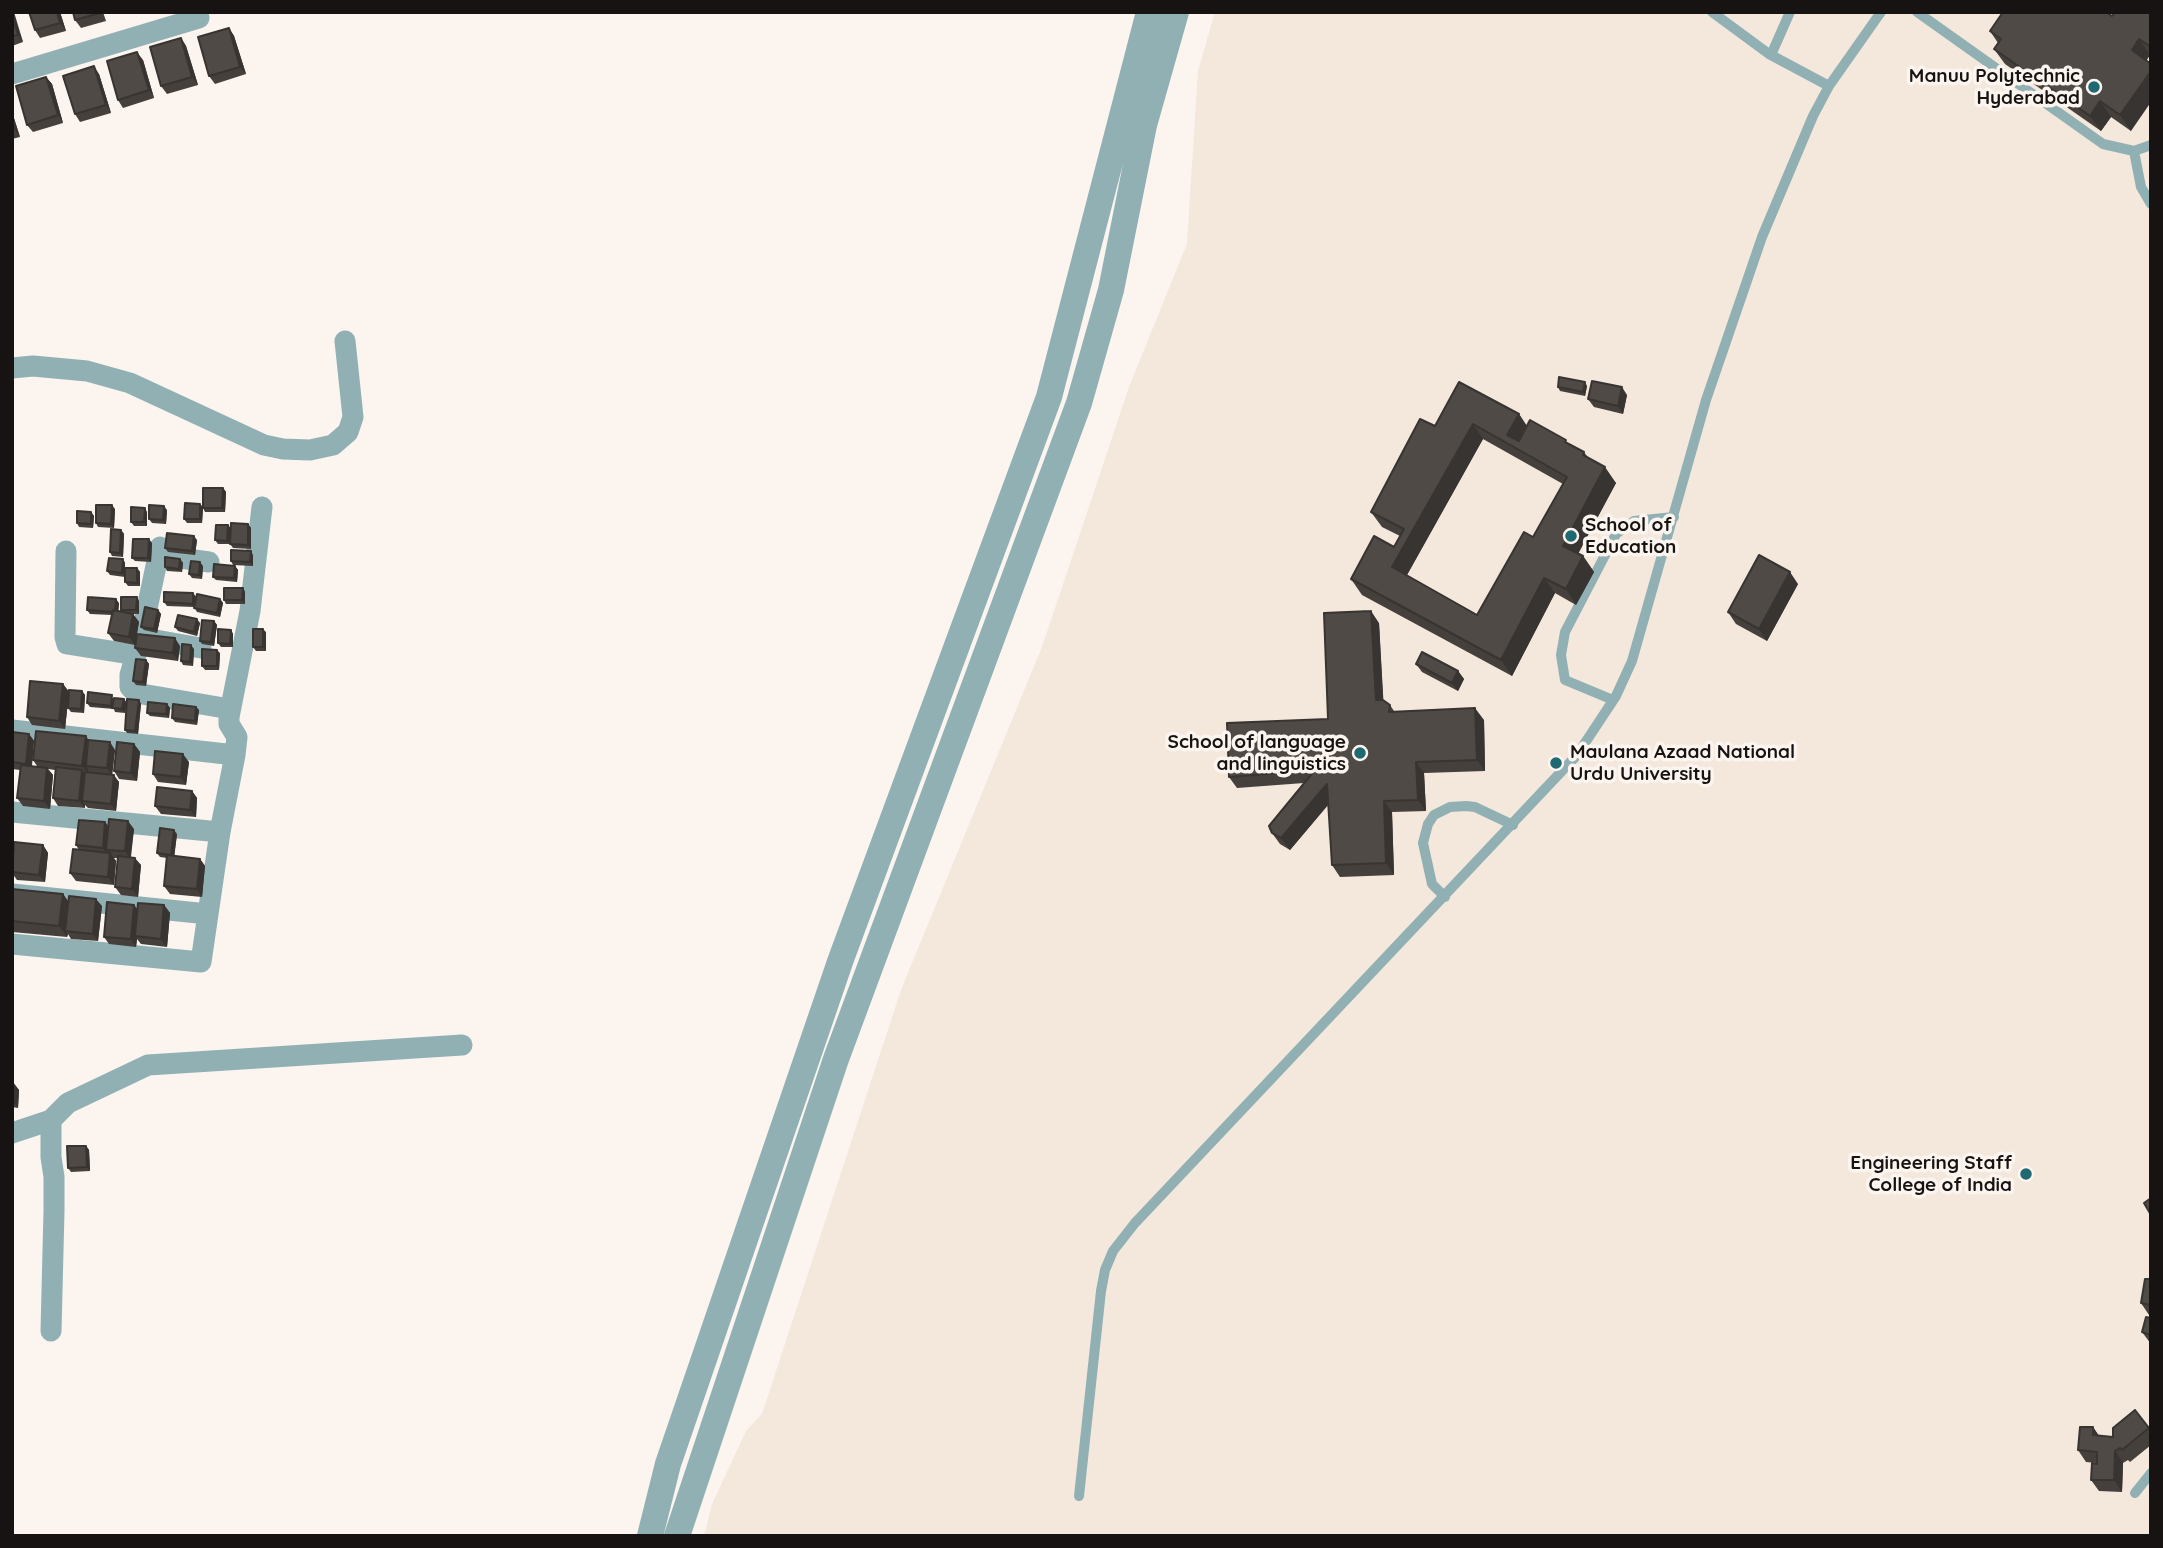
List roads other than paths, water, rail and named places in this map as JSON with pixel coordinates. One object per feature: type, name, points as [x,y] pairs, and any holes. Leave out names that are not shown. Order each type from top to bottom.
[{"type":"street","points":[[650,1536],[668,1464],[841,959],[1049,397],[1149,12]]},
{"type":"street","points":[[677,1536],[836,1059],[1079,404],[1111,290],[1144,125],[1176,12]]},
{"type":"street","points":[[12,74],[199,18]]},
{"type":"street","points":[[12,368],[33,366],[87,371],[130,383],[264,445],[310,450],[333,445],[348,432],[353,417],[345,341]]},
{"type":"street","points":[[12,944],[201,962],[220,832],[235,755],[237,737],[229,724],[230,709],[250,611],[262,507]]},
{"type":"street","points":[[66,551],[65,641],[75,647],[201,648]]},
{"type":"street","points":[[209,562],[159,551],[139,646],[130,674],[130,687],[136,693],[230,709]]},
{"type":"street","points":[[12,730],[235,755]]},
{"type":"street","points":[[12,811],[220,832]]},
{"type":"street","points":[[12,894],[208,914]]},
{"type":"street","points":[[12,1133],[51,1120],[68,1103],[148,1065],[462,1045]]},
{"type":"street","points":[[51,1120],[54,1211],[51,1331]]},
{"type":"lane","points":[[1712,12],[1771,55],[1829,86]]},
{"type":"lane","points":[[1771,55],[1790,12]]},
{"type":"lane","points":[[1079,1496],[1101,1291],[1105,1270],[1113,1251],[1135,1223],[1577,755],[1613,699],[1632,661],[1706,400],[1762,237],[1813,116],[1829,86],[1881,12]]},
{"type":"lane","points":[[1917,12],[2103,144],[2134,151],[2151,145]]},
{"type":"lane","points":[[2134,151],[2141,187],[2151,204]]},
{"type":"lane","points":[[1613,699],[1565,680],[1561,655],[1565,632],[1616,534],[1634,521],[1674,517]]},
{"type":"lane","points":[[1445,897],[1432,884],[1423,843],[1428,824],[1434,815],[1450,807],[1475,807],[1513,825]]},
{"type":"lane","points":[[2135,1493],[2151,1473]]},
{"type":"place","name":"Manuu Polytechnic Hyderabad","points":[[2094,87]]},
{"type":"place","name":"School of Education","points":[[1571,536]]},
{"type":"place","name":"School of language and linguistics","points":[[1360,753]]},
{"type":"place","name":"Maulana Azaad National Urdu University","points":[[1556,763]]},
{"type":"place","name":"Engineering Staff College of India","points":[[2026,1174]]}]
